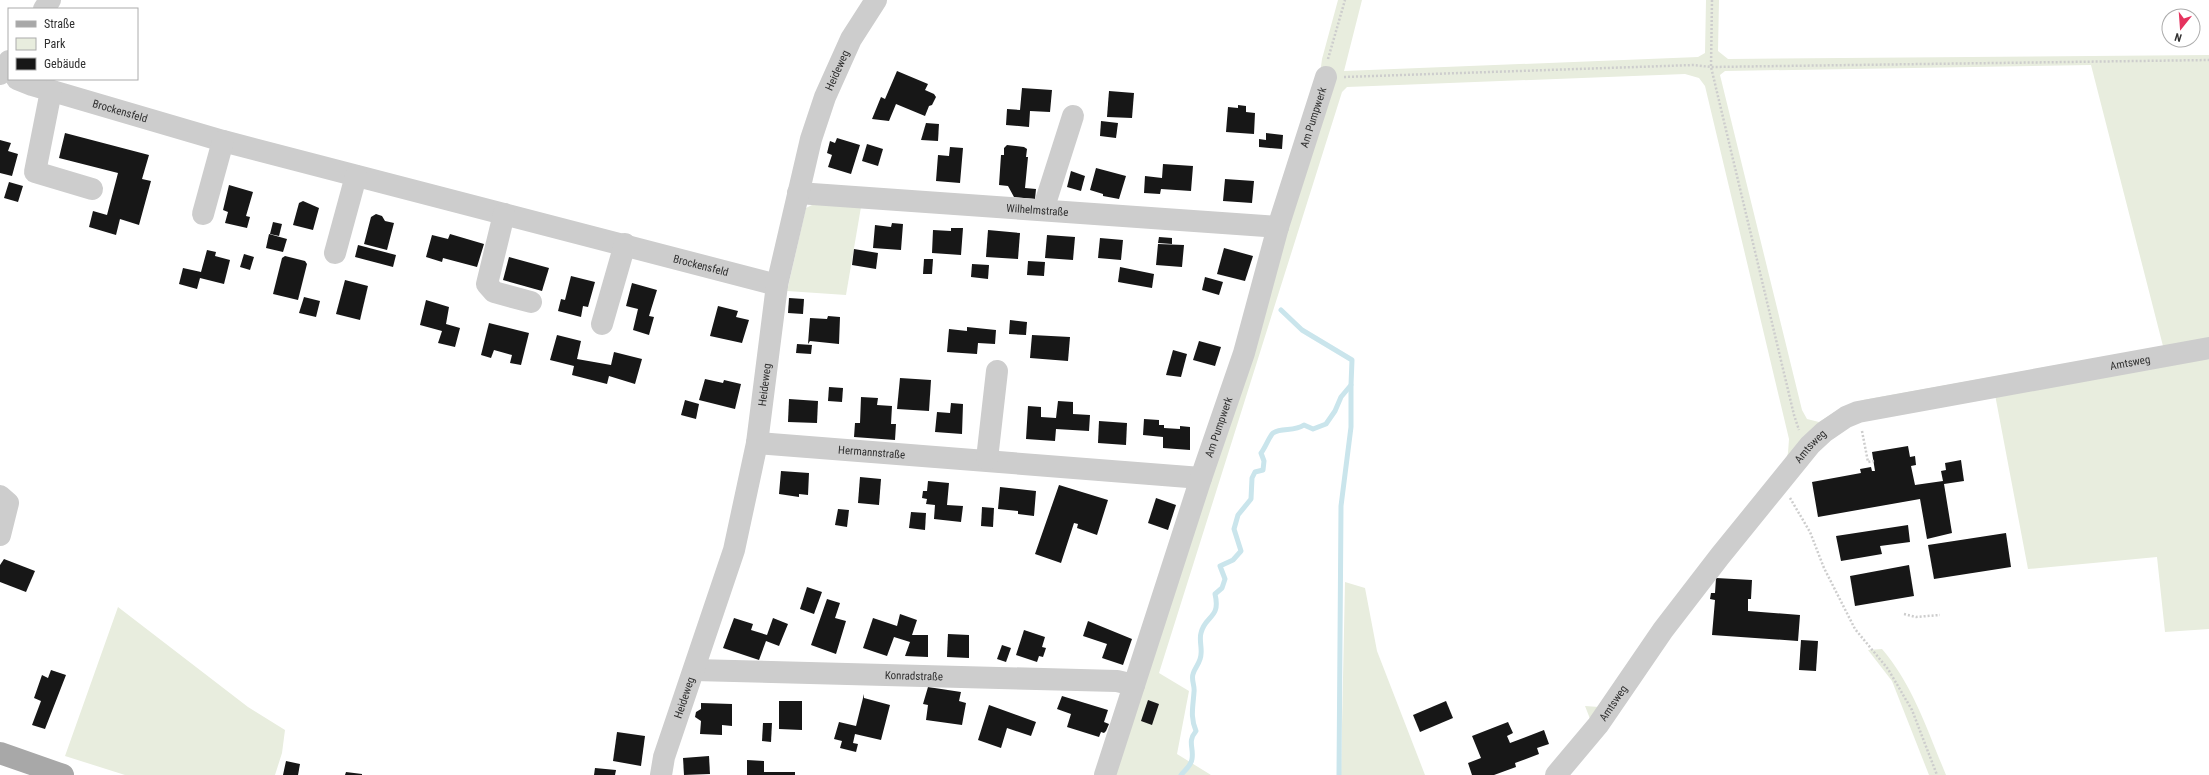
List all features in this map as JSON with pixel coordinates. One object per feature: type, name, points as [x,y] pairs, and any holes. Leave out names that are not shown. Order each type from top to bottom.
[{"type":"main road","points":[[0,753],[63,775]]},
{"type":"street","name":"Heideweg","points":[[661,775],[664,756],[734,550],[757,443],[777,285],[811,139],[825,97],[851,39],[876,0]]},
{"type":"street","name":"Am Pumpwerk","points":[[1106,775],[1201,478],[1244,353],[1278,227],[1326,77]]},
{"type":"street","name":"Brockensfeld","points":[[26,80],[51,91],[223,141],[625,244],[777,285]]},
{"type":"street","points":[[51,91],[35,172],[92,189]]},
{"type":"street","points":[[1043,210],[1073,116]]},
{"type":"street","points":[[203,214],[223,141]]},
{"type":"street","points":[[335,253],[356,176]]},
{"type":"street","name":"Wilhelmstraße","points":[[798,193],[1278,227]]},
{"type":"street","points":[[504,214],[487,284],[494,292],[531,302]]},
{"type":"street","points":[[602,324],[625,244]]},
{"type":"street","name":"Amtsweg","points":[[1556,775],[1598,725],[1663,630],[1720,556],[1810,445],[1824,432],[1846,417],[1858,412],[2209,348]]},
{"type":"street","points":[[986,460],[997,371]]},
{"type":"street","name":"Hermannstraße","points":[[757,443],[1201,478]]},
{"type":"street","points":[[0,535],[8,503],[2,497]]},
{"type":"street","name":"Konradstraße","points":[[694,670],[1116,681],[1134,685]]},
{"type":"path","points":[[1345,0],[1328,58],[1326,77],[1686,65],[1712,67],[2209,60]]},
{"type":"path","points":[[1712,0],[1712,67],[1794,415],[1800,430],[1810,445]]},
{"type":"path","points":[[1858,412],[1868,462],[1874,461]]},
{"type":"path","points":[[1777,486],[1789,497],[1798,510],[1841,604],[1855,629],[1888,669],[1899,686],[1912,710],[1937,775]]},
{"type":"path","points":[[1904,614],[1916,617],[1940,615]]},
{"type":"green space","points":[[1338,0],[1362,0],[1344,71],[1698,57],[1705,53],[1706,0],[1719,0],[1718,51],[1728,59],[2209,55],[2209,629],[2165,632],[2157,557],[2028,569],[1993,384],[2028,378],[1865,405],[1844,415],[1808,443],[1717,554],[1635,669],[1647,670],[1598,739],[1585,706],[1599,707],[1711,552],[1785,462],[1788,453],[1789,439],[1705,86],[1699,78],[1685,74],[1347,87],[1342,92],[1159,673],[1189,691],[1177,754],[1211,775],[1112,775],[1247,354],[1326,83],[1319,82],[1322,59]],"holes":[[[2091,65],[2163,346],[1863,400],[1841,408],[1819,422],[1807,419],[1802,410],[1720,75],[1725,71]]]},
{"type":"green space","points":[[816,203],[861,207],[846,295],[787,291],[806,208]]},
{"type":"green space","points":[[1345,582],[1365,588],[1377,651],[1425,775],[1341,775]]},
{"type":"green space","points":[[118,607],[248,707],[285,730],[282,753],[275,775],[125,775],[65,756]]},
{"type":"green space","points":[[1882,649],[1903,678],[1911,693],[1946,775],[1929,775],[1892,681],[1868,650]]},
{"type":"building","points":[[897,71],[928,84],[925,90],[934,94],[936,97],[932,105],[929,106],[925,116],[896,104],[889,121],[872,119],[881,97],[885,99]]},
{"type":"building","points":[[1022,88],[1052,90],[1050,112],[1030,111],[1029,127],[1006,125],[1007,109],[1020,110]]},
{"type":"building","points":[[1109,91],[1134,93],[1132,118],[1107,117]]},
{"type":"building","points":[[1238,105],[1246,106],[1246,112],[1255,113],[1254,134],[1226,132],[1228,107],[1238,108]]},
{"type":"building","points":[[1101,121],[1118,123],[1116,138],[1100,136]]},
{"type":"building","points":[[926,123],[939,124],[938,141],[921,140]]},
{"type":"building","points":[[65,133],[149,155],[142,179],[151,181],[139,225],[120,219],[116,235],[89,227],[93,211],[107,215],[118,173],[59,158]]},
{"type":"building","points":[[1266,133],[1283,135],[1282,149],[1259,147],[1259,139],[1266,140]]},
{"type":"building","points":[[837,138],[860,145],[851,174],[828,167],[832,155],[827,153],[830,141],[835,143]]},
{"type":"building","points":[[0,140],[11,143],[8,151],[18,154],[12,176],[0,173]]},
{"type":"building","points":[[867,144],[883,149],[878,166],[862,161]]},
{"type":"building","points":[[1007,145],[1024,147],[1027,149],[1026,157],[1028,157],[1025,188],[1036,189],[1035,199],[1014,197],[1008,186],[999,185],[1001,155],[1004,155],[1004,148]]},
{"type":"building","points":[[950,147],[963,148],[960,183],[936,181],[938,155],[949,156]]},
{"type":"building","points":[[1163,164],[1193,166],[1191,191],[1161,189],[1160,194],[1144,193],[1145,176],[1162,178]]},
{"type":"building","points":[[1096,168],[1126,176],[1119,199],[1103,196],[1103,194],[1090,190]]},
{"type":"building","points":[[1071,171],[1085,176],[1081,191],[1067,187]]},
{"type":"building","points":[[1225,179],[1254,181],[1252,203],[1223,201]]},
{"type":"building","points":[[9,182],[23,186],[18,202],[4,198]]},
{"type":"building","points":[[229,185],[253,192],[246,216],[250,217],[247,228],[225,223],[228,212],[223,210]]},
{"type":"building","points":[[303,201],[319,208],[313,230],[293,225],[299,203]]},
{"type":"building","points":[[376,214],[382,216],[385,221],[394,223],[387,250],[364,244],[371,217]]},
{"type":"building","points":[[273,222],[282,224],[279,236],[270,234]]},
{"type":"building","points":[[892,223],[903,224],[901,250],[873,248],[875,225],[891,227]]},
{"type":"building","points":[[951,228],[963,228],[961,255],[932,253],[933,230],[951,231]]},
{"type":"building","points":[[988,230],[1020,233],[1018,259],[986,257]]},
{"type":"building","points":[[269,234],[287,239],[283,252],[266,248]]},
{"type":"building","points":[[450,234],[484,244],[477,267],[443,258],[442,262],[426,257],[432,235],[448,239]]},
{"type":"building","points":[[1047,235],[1075,237],[1073,260],[1045,258]]},
{"type":"building","points":[[1159,237],[1172,238],[1172,244],[1158,243]]},
{"type":"building","points":[[1100,238],[1123,240],[1121,260],[1098,258]]},
{"type":"building","points":[[1158,244],[1184,245],[1182,267],[1156,265]]},
{"type":"building","points":[[358,245],[396,255],[393,267],[355,257]]},
{"type":"building","points":[[1224,248],[1253,256],[1245,281],[1217,274]]},
{"type":"building","points":[[854,249],[878,253],[876,269],[852,265]]},
{"type":"building","points":[[207,250],[216,252],[215,256],[230,260],[224,284],[200,278],[197,289],[179,284],[183,268],[201,272]]},
{"type":"building","points":[[244,254],[254,257],[250,270],[240,267]]},
{"type":"building","points":[[285,256],[305,261],[307,264],[298,300],[273,294],[282,258]]},
{"type":"building","points":[[509,257],[549,268],[542,291],[503,280]]},
{"type":"building","points":[[924,259],[933,259],[932,274],[923,274]]},
{"type":"building","points":[[1028,261],[1045,262],[1044,276],[1027,275]]},
{"type":"building","points":[[972,264],[989,265],[988,279],[971,277]]},
{"type":"building","points":[[1120,267],[1154,274],[1152,288],[1118,282]]},
{"type":"building","points":[[571,276],[595,282],[588,307],[583,306],[581,317],[558,311],[561,299],[565,300]]},
{"type":"building","points":[[1205,277],[1223,282],[1219,295],[1202,290]]},
{"type":"building","points":[[345,280],[368,286],[360,320],[336,314]]},
{"type":"building","points":[[632,283],[657,290],[649,316],[654,317],[649,335],[633,330],[638,309],[626,306]]},
{"type":"building","points":[[304,297],[320,301],[316,317],[299,313]]},
{"type":"building","points":[[789,298],[804,299],[803,314],[788,313]]},
{"type":"building","points":[[426,300],[449,307],[446,324],[460,328],[455,347],[438,343],[442,331],[420,325]]},
{"type":"building","points":[[718,306],[738,311],[736,317],[749,320],[742,343],[710,336]]},
{"type":"building","points":[[828,316],[840,317],[839,344],[810,341],[808,344],[810,318],[827,319]]},
{"type":"building","points":[[1010,320],[1027,322],[1026,335],[1009,334]]},
{"type":"building","points":[[489,323],[529,333],[521,365],[510,363],[512,355],[494,350],[491,358],[481,355]]},
{"type":"building","points":[[967,327],[996,330],[995,344],[978,343],[977,354],[947,352],[949,329],[967,331]]},
{"type":"building","points":[[557,335],[581,341],[577,359],[611,365],[614,352],[642,359],[635,384],[609,376],[607,384],[572,375],[574,366],[550,360]]},
{"type":"building","points":[[1032,335],[1070,337],[1068,361],[1030,358]]},
{"type":"building","points":[[1199,341],[1221,347],[1215,366],[1193,360]]},
{"type":"building","points":[[797,344],[812,345],[811,354],[796,353]]},
{"type":"building","points":[[1173,350],[1187,354],[1181,377],[1166,375]]},
{"type":"building","points":[[900,378],[931,380],[929,411],[897,409]]},
{"type":"building","points":[[705,379],[723,383],[724,380],[741,384],[735,409],[699,400]]},
{"type":"building","points":[[829,387],[843,388],[842,402],[828,401]]},
{"type":"building","points":[[861,397],[878,398],[877,405],[892,406],[891,424],[896,424],[895,440],[854,437],[855,423],[860,423]]},
{"type":"building","points":[[789,399],[818,401],[817,423],[788,422]]},
{"type":"building","points":[[685,400],[699,404],[696,419],[681,415]]},
{"type":"building","points":[[1058,401],[1073,402],[1073,414],[1090,415],[1089,431],[1056,429],[1055,441],[1026,439],[1028,406],[1041,407],[1041,417],[1056,418]]},
{"type":"building","points":[[951,403],[963,404],[962,434],[935,432],[937,412],[950,413]]},
{"type":"building","points":[[1144,419],[1159,420],[1159,425],[1164,425],[1164,428],[1180,429],[1180,426],[1190,427],[1190,450],[1163,448],[1163,437],[1143,435]]},
{"type":"building","points":[[1099,421],[1127,423],[1126,445],[1098,443]]},
{"type":"building","points":[[1908,446],[1910,457],[1915,456],[1916,465],[1911,466],[1915,485],[1943,481],[1941,471],[1946,470],[1945,463],[1961,460],[1964,481],[1944,484],[1952,533],[1927,539],[1920,499],[1818,517],[1812,482],[1861,473],[1860,469],[1871,467],[1872,471],[1875,471],[1872,452]]},
{"type":"building","points":[[781,471],[809,473],[808,495],[799,494],[799,497],[779,494]]},
{"type":"building","points":[[860,477],[881,479],[879,505],[858,503]]},
{"type":"building","points":[[928,481],[949,483],[947,505],[963,506],[961,522],[934,519],[935,505],[926,504],[927,499],[922,498],[923,491],[927,491]]},
{"type":"building","points":[[1059,485],[1108,500],[1097,535],[1077,528],[1078,524],[1074,523],[1061,563],[1035,554]]},
{"type":"building","points":[[1000,487],[1036,491],[1034,516],[1018,514],[1018,511],[998,509]]},
{"type":"building","points":[[1156,498],[1176,505],[1168,530],[1148,523]]},
{"type":"building","points":[[982,507],[994,508],[993,527],[981,526]]},
{"type":"building","points":[[838,509],[849,510],[847,527],[835,525]]},
{"type":"building","points":[[911,512],[926,513],[925,530],[909,528]]},
{"type":"building","points":[[1908,525],[1910,542],[1880,546],[1882,554],[1841,561],[1836,536]]},
{"type":"building","points":[[2006,533],[2011,567],[1934,579],[1928,545]]},
{"type":"building","points":[[4,559],[35,571],[26,592],[0,582],[0,565]]},
{"type":"building","points":[[1909,565],[1914,596],[1855,606],[1850,576]]},
{"type":"building","points":[[1716,578],[1752,580],[1751,599],[1748,599],[1748,611],[1800,615],[1798,641],[1712,635],[1715,600],[1710,599],[1711,593],[1715,593]]},
{"type":"building","points":[[807,587],[822,592],[814,614],[800,609]]},
{"type":"building","points":[[827,599],[840,603],[835,618],[846,621],[836,654],[811,645]]},
{"type":"building","points":[[900,614],[917,620],[912,635],[928,635],[928,657],[905,656],[910,642],[894,637],[887,656],[863,648],[873,618],[897,626]]},
{"type":"building","points":[[734,618],[753,624],[751,630],[767,635],[773,618],[788,624],[779,646],[766,641],[759,660],[723,648]]},
{"type":"building","points":[[1088,621],[1132,639],[1123,665],[1102,658],[1107,644],[1083,636]]},
{"type":"building","points":[[1024,630],[1045,637],[1042,647],[1046,648],[1043,657],[1039,656],[1037,662],[1016,655]]},
{"type":"building","points":[[948,634],[969,635],[969,658],[947,657]]},
{"type":"building","points":[[1801,640],[1818,641],[1816,671],[1799,670]]},
{"type":"building","points":[[1002,645],[1011,648],[1006,662],[997,659]]},
{"type":"building","points":[[51,670],[66,675],[45,729],[32,725],[41,701],[34,698],[42,675],[48,678]]},
{"type":"building","points":[[928,687],[961,692],[959,701],[966,703],[962,725],[926,720],[928,705],[923,704]]},
{"type":"building","points":[[864,694],[864,698],[890,705],[881,740],[855,734],[853,743],[858,744],[856,752],[840,748],[842,741],[834,739],[839,722],[856,726]]},
{"type":"building","points":[[1062,696],[1108,710],[1104,722],[1109,724],[1106,731],[1104,733],[1101,732],[1099,737],[1067,727],[1071,714],[1057,709]]},
{"type":"building","points":[[1148,700],[1159,704],[1152,725],[1141,721]]},
{"type":"building","points":[[779,701],[802,701],[802,730],[779,729]]},
{"type":"building","points":[[1446,701],[1453,718],[1420,732],[1413,715]]},
{"type":"building","points":[[701,703],[732,704],[732,726],[722,725],[722,735],[700,734],[701,721],[695,717],[696,712],[701,709]]},
{"type":"building","points":[[989,705],[1036,722],[1031,736],[1007,728],[1001,748],[978,740]]},
{"type":"building","points":[[1508,722],[1513,733],[1507,736],[1510,743],[1544,730],[1549,744],[1537,748],[1539,754],[1515,763],[1516,767],[1494,775],[1472,775],[1468,763],[1481,758],[1472,736]]},
{"type":"building","points":[[763,723],[772,723],[771,742],[762,741]]},
{"type":"building","points":[[617,732],[645,736],[641,766],[613,761]]},
{"type":"building","points":[[709,756],[710,774],[684,775],[683,758]]},
{"type":"building","points":[[747,760],[764,761],[764,772],[795,772],[795,775],[747,775]]},
{"type":"building","points":[[286,761],[300,764],[298,775],[283,775]]},
{"type":"building","points":[[595,768],[616,770],[615,775],[594,775]]},
{"type":"building","points":[[346,772],[362,774],[362,775],[345,775]]},
{"type":"waterway","points":[[1181,775],[1189,766],[1191,761],[1191,742],[1196,731],[1192,716],[1194,690],[1193,676],[1201,657],[1201,633],[1203,627],[1214,613],[1216,608],[1215,594],[1222,588],[1225,579],[1220,566],[1233,560],[1241,551],[1234,529],[1238,515],[1251,499],[1252,478],[1255,472],[1263,470],[1264,461],[1261,453],[1273,433],[1277,431],[1304,425],[1313,429],[1326,424],[1335,411],[1341,397],[1351,385],[1352,360],[1302,330],[1281,310]]},
{"type":"waterway","points":[[1339,775],[1341,506],[1351,427],[1351,385]]}]
